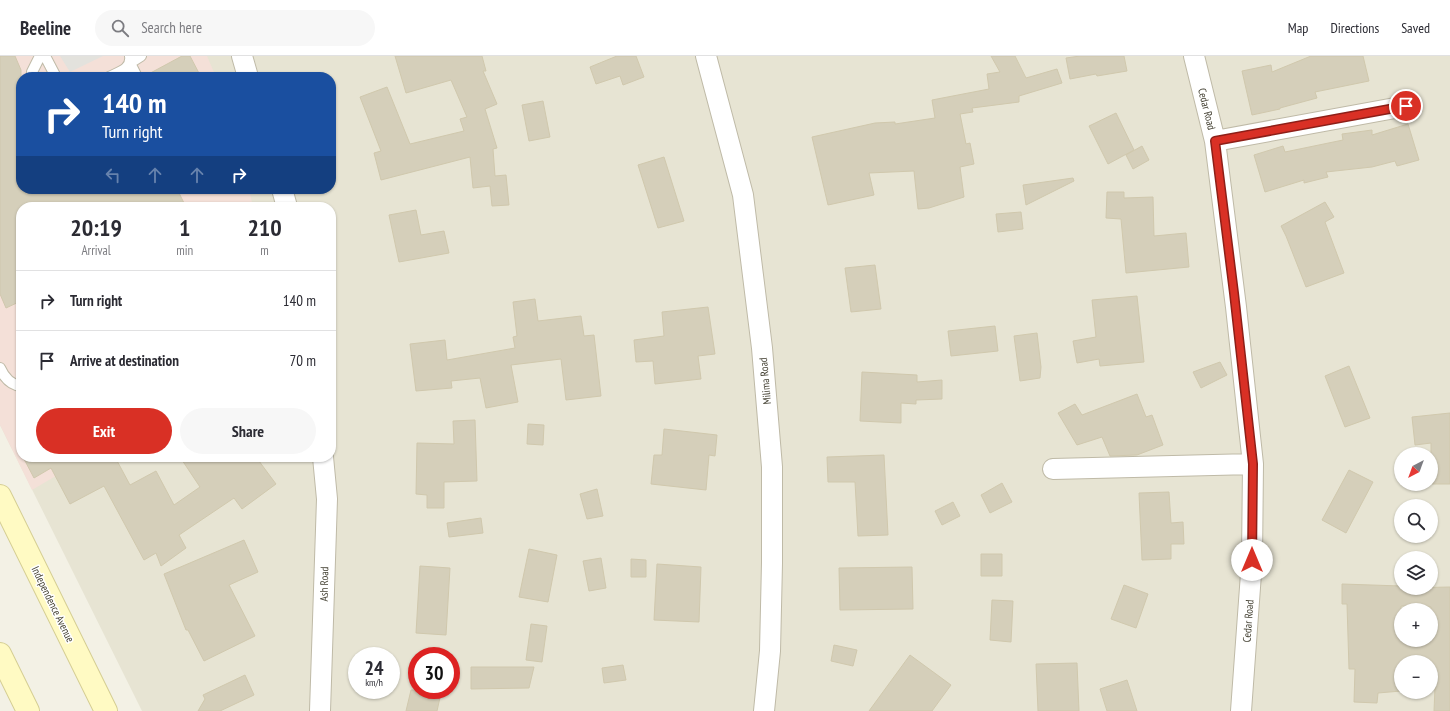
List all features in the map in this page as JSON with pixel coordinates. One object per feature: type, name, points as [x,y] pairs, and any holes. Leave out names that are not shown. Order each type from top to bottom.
[{"type":"main road","name":"Independence Avenue","points":[[0,496],[106,711]]},
{"type":"main road","points":[[0,654],[28,711]]},
{"type":"street","points":[[242,56],[247,72]]},
{"type":"street","name":"Milima Road","points":[[706,56],[743,196],[762,348],[772,468],[770,650],[764,711]]},
{"type":"street","name":"Cedar Road","points":[[1194,56],[1215,141],[1235,300],[1253,464],[1252,560],[1241,711]]},
{"type":"street","points":[[1215,141],[1406,106]]},
{"type":"street","name":"Ash Road","points":[[320,711],[327,499],[323,462]]},
{"type":"street","points":[[1053,469],[1253,464]]},
{"type":"lane","points":[[32,72],[40,56]]},
{"type":"lane","points":[[45,56],[53,72]]},
{"type":"lane","points":[[117,72],[141,56]]},
{"type":"lane","points":[[0,368],[3,380],[16,386]]},
{"type":"shaded area","points":[[0,56],[1450,56],[1450,711],[142,711],[18,462],[336,462],[336,202],[16,202],[16,457],[0,425]]},
{"type":"shaded area","points":[[0,56],[207,56],[214,72],[16,72],[16,194],[250,194],[252,202],[16,202],[16,458],[0,425]]},
{"type":"shaded area","points":[[60,56],[103,56],[70,72]]},
{"type":"shaded area","points":[[18,462],[80,462],[32,490]]},
{"type":"building","points":[[0,56],[15,56],[21,70],[21,72],[16,72],[16,194],[180,194],[184,202],[16,202],[16,303],[6,308],[0,294]]},
{"type":"building","points":[[182,56],[190,56],[198,72],[152,72]]},
{"type":"building","points":[[395,56],[482,56],[486,71],[483,71],[497,104],[485,109],[497,148],[493,149],[495,176],[506,175],[509,205],[492,206],[490,186],[473,188],[470,157],[381,180],[374,153],[381,151],[360,97],[387,87],[410,144],[464,131],[460,119],[467,117],[451,80],[406,93]]},
{"type":"building","points":[[617,56],[636,56],[644,77],[623,85],[620,76],[596,84],[590,67]]},
{"type":"building","points":[[991,56],[1015,56],[1026,78],[1057,69],[1062,83],[1019,96],[1019,102],[972,108],[973,112],[960,114],[966,144],[970,143],[974,164],[960,167],[964,197],[929,208],[918,209],[914,171],[869,173],[874,195],[828,205],[812,137],[875,123],[895,122],[895,124],[935,118],[932,100],[989,89],[987,74],[1000,72]]},
{"type":"building","points":[[1080,56],[1124,56],[1127,71],[1097,76],[1096,74],[1070,79],[1066,58]]},
{"type":"building","points":[[1311,56],[1363,56],[1369,81],[1315,92],[1317,98],[1280,109],[1252,115],[1242,71],[1271,65],[1272,72]]},
{"type":"building","points":[[543,101],[550,137],[529,141],[522,105]]},
{"type":"building","points":[[1116,113],[1134,150],[1108,164],[1089,126]]},
{"type":"building","points":[[1408,124],[1419,160],[1397,166],[1395,161],[1372,167],[1326,172],[1328,177],[1304,183],[1304,180],[1265,192],[1254,155],[1283,146],[1285,152],[1343,140],[1342,134],[1372,130],[1372,135]]},
{"type":"building","points":[[1142,146],[1149,160],[1133,169],[1126,155]]},
{"type":"building","points":[[664,157],[684,221],[658,228],[638,165]]},
{"type":"building","points":[[1073,178],[1074,181],[1026,205],[1023,185]]},
{"type":"building","points":[[1107,192],[1124,192],[1124,198],[1153,197],[1154,236],[1186,233],[1189,267],[1126,273],[1121,219],[1106,218]]},
{"type":"building","points":[[1325,202],[1334,217],[1325,222],[1344,273],[1306,287],[1281,226]]},
{"type":"building","points":[[416,210],[421,235],[444,231],[449,253],[399,262],[389,215]]},
{"type":"building","points":[[1021,212],[1023,229],[998,232],[996,214]]},
{"type":"building","points":[[875,265],[881,309],[851,312],[845,268]]},
{"type":"building","points":[[1137,296],[1144,362],[1100,366],[1099,359],[1077,363],[1073,341],[1096,337],[1092,300]]},
{"type":"building","points":[[535,299],[538,321],[581,316],[584,336],[594,335],[601,396],[566,400],[561,359],[511,365],[518,402],[486,408],[480,378],[451,381],[452,388],[416,391],[410,344],[445,340],[447,360],[515,348],[513,337],[517,336],[513,302]]},
{"type":"building","points":[[708,307],[715,354],[698,356],[701,379],[655,384],[653,361],[636,362],[634,340],[664,336],[662,312]]},
{"type":"building","points":[[995,326],[998,351],[951,356],[948,331]]},
{"type":"building","points":[[1037,333],[1041,367],[1040,378],[1020,381],[1014,336]]},
{"type":"building","points":[[1220,362],[1227,375],[1201,388],[1193,372]]},
{"type":"building","points":[[1349,366],[1370,418],[1345,427],[1325,376]]},
{"type":"building","points":[[862,372],[917,375],[917,382],[942,380],[942,399],[916,400],[916,404],[901,403],[901,423],[860,421]]},
{"type":"building","points":[[1137,394],[1146,417],[1152,415],[1163,445],[1137,455],[1110,456],[1102,437],[1077,445],[1058,413],[1075,404],[1082,415]]},
{"type":"building","points":[[1450,413],[1450,484],[1438,484],[1438,447],[1431,447],[1431,443],[1415,445],[1412,417]]},
{"type":"building","points":[[475,420],[477,481],[444,482],[444,508],[427,508],[427,495],[416,494],[417,443],[454,444],[453,421]]},
{"type":"building","points":[[528,424],[544,425],[543,445],[527,444]]},
{"type":"building","points":[[664,429],[717,435],[715,456],[709,455],[706,490],[651,484],[654,455],[662,455]]},
{"type":"building","points":[[884,455],[888,535],[858,536],[855,482],[828,482],[827,457]]},
{"type":"building","points":[[26,462],[118,462],[130,485],[156,471],[174,505],[200,487],[183,462],[260,462],[276,484],[242,509],[234,498],[179,535],[186,548],[161,566],[156,553],[144,560],[104,486],[70,504],[51,468],[34,478]]},
{"type":"building","points":[[1349,470],[1373,482],[1346,533],[1322,520]]},
{"type":"building","points":[[1002,483],[1012,502],[990,513],[981,495]]},
{"type":"building","points":[[597,489],[603,516],[587,519],[580,494]]},
{"type":"building","points":[[1169,492],[1171,523],[1183,522],[1184,544],[1171,544],[1171,559],[1142,560],[1139,493]]},
{"type":"building","points":[[953,502],[960,516],[942,525],[935,511]]},
{"type":"building","points":[[481,518],[483,533],[449,537],[447,523]]},
{"type":"building","points":[[244,540],[258,572],[229,585],[255,636],[204,661],[188,630],[186,630],[164,574]]},
{"type":"building","points":[[529,549],[557,555],[548,602],[519,597]]},
{"type":"building","points":[[981,554],[1002,554],[1002,576],[981,576]]},
{"type":"building","points":[[601,558],[606,588],[589,591],[583,561]]},
{"type":"building","points":[[631,559],[646,560],[646,577],[631,577]]},
{"type":"building","points":[[657,564],[701,567],[699,622],[654,620]]},
{"type":"building","points":[[420,566],[450,568],[446,635],[416,633]]},
{"type":"building","points":[[912,567],[913,609],[840,610],[839,568]]},
{"type":"building","points":[[1342,584],[1394,586],[1394,595],[1438,595],[1438,587],[1450,587],[1450,711],[1434,711],[1434,699],[1438,699],[1438,655],[1394,655],[1394,692],[1378,693],[1377,703],[1354,702],[1355,669],[1349,669],[1347,604],[1342,604]]},
{"type":"building","points":[[1124,585],[1148,594],[1136,628],[1111,619]]},
{"type":"building","points":[[992,600],[1013,601],[1011,642],[990,640]]},
{"type":"building","points":[[531,624],[547,626],[542,662],[526,660]]},
{"type":"building","points":[[834,645],[857,650],[853,666],[831,661]]},
{"type":"building","points":[[910,655],[951,685],[932,711],[869,711]]},
{"type":"building","points":[[1077,663],[1079,711],[1038,711],[1036,664]]},
{"type":"building","points":[[623,665],[626,680],[604,683],[602,668]]},
{"type":"building","points":[[471,667],[534,667],[529,688],[471,689]]},
{"type":"building","points":[[245,675],[254,695],[220,711],[198,711],[205,699],[203,695]]},
{"type":"building","points":[[1127,680],[1137,711],[1107,711],[1100,689]]},
{"type":"building","points":[[409,699],[440,699],[437,711],[406,711]]},
{"type":"route","points":[[1252,560],[1253,464],[1215,141],[1406,106]]}]
